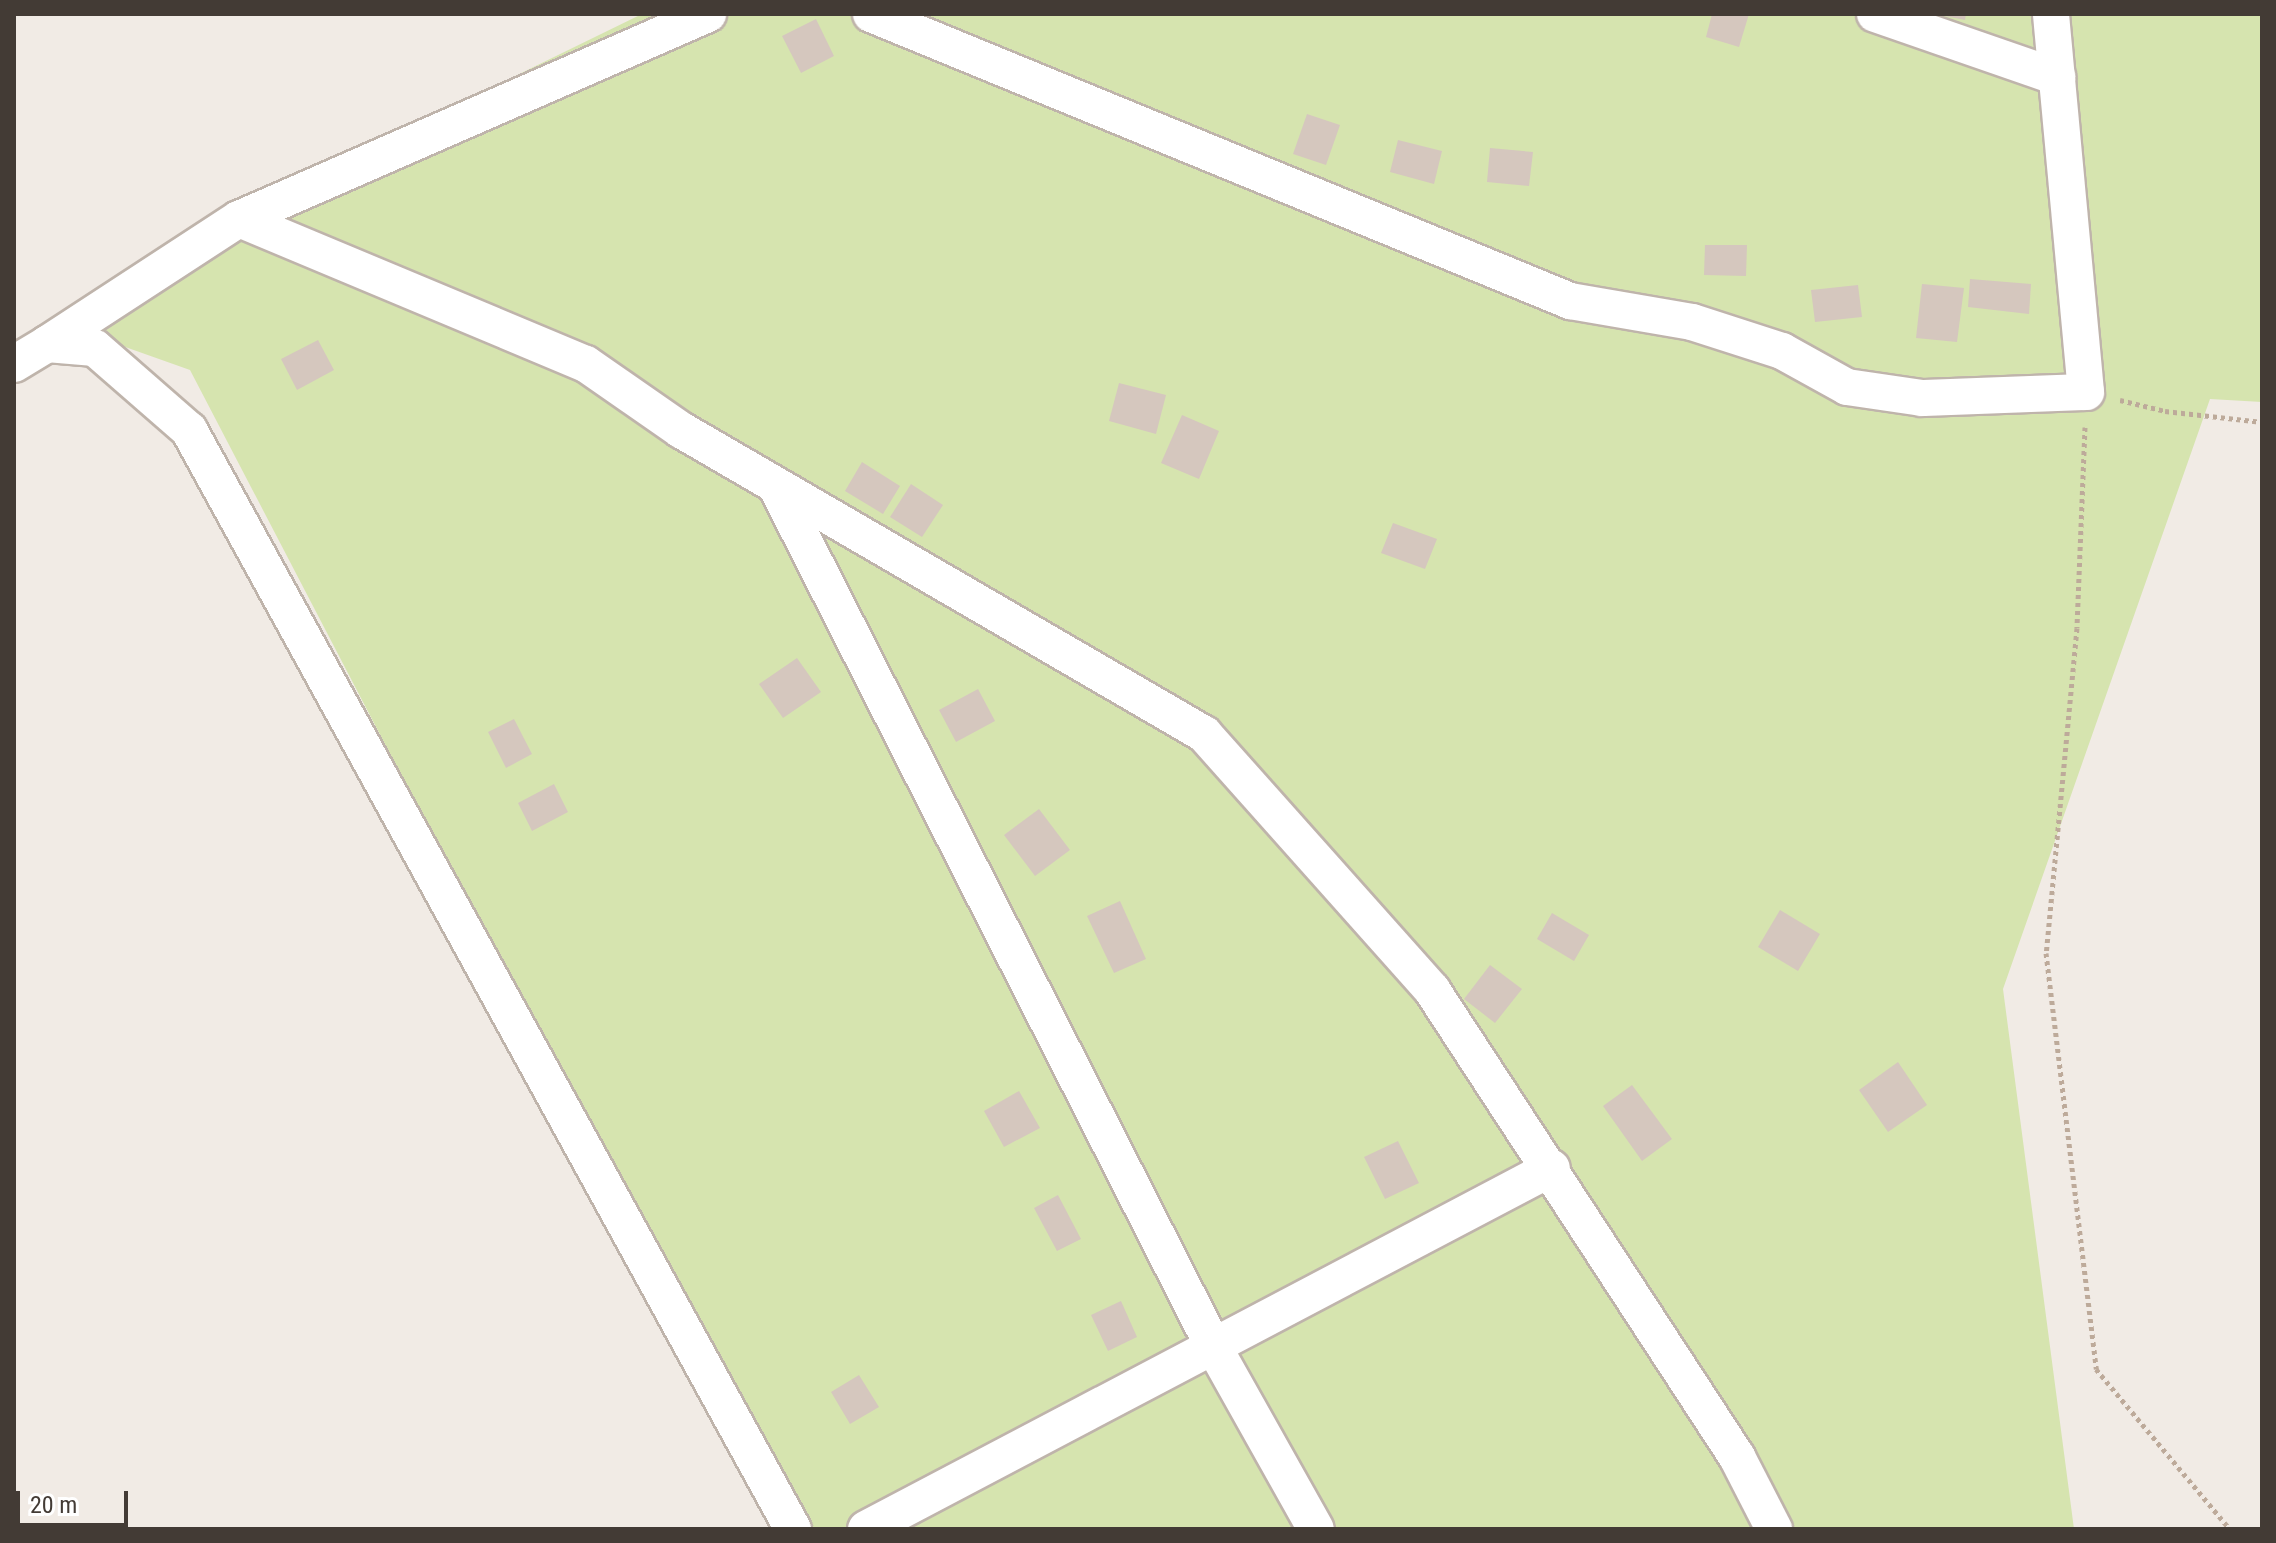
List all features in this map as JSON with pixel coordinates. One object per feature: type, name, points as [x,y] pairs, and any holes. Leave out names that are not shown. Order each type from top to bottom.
[{"type":"lane","points":[[14,364],[239,219],[708,14]]},
{"type":"lane","points":[[871,14],[1570,301],[1692,322],[1782,351],[1847,387],[1922,398],[2086,392],[2051,14]]},
{"type":"lane","points":[[1875,14],[2057,77]]},
{"type":"lane","points":[[239,219],[586,364],[681,430],[1204,734],[1432,990],[1552,1168],[1737,1457],[1774,1529]]},
{"type":"lane","points":[[47,344],[95,348],[189,430],[793,1529]]},
{"type":"lane","points":[[776,486],[1212,1344],[1316,1529]]},
{"type":"lane","points":[[866,1529],[1212,1344],[1552,1168]]},
{"type":"path","points":[[2230,1529],[2096,1369],[2046,953],[2077,628],[2086,392],[2165,411],[2262,422]]},
{"type":"green space","points":[[642,14],[2262,14],[2262,402],[2210,399],[2003,989],[2074,1529],[794,1529],[190,370],[83,332],[509,79]]},
{"type":"building","points":[[1712,14],[1749,14],[1739,47],[1706,37]]},
{"type":"building","points":[[1935,14],[1966,14],[1965,20]]},
{"type":"building","points":[[816,19],[834,56],[801,73],[782,36]]},
{"type":"building","points":[[1307,114],[1340,125],[1326,165],[1293,154]]},
{"type":"building","points":[[1398,140],[1442,151],[1434,184],[1390,172]]},
{"type":"building","points":[[1490,148],[1533,152],[1529,186],[1487,182]]},
{"type":"building","points":[[1705,245],[1747,245],[1746,276],[1704,275]]},
{"type":"building","points":[[1970,279],[2031,284],[2029,314],[1968,307]]},
{"type":"building","points":[[1922,284],[1964,288],[1957,342],[1916,338]]},
{"type":"building","points":[[1858,285],[1862,317],[1815,322],[1811,290]]},
{"type":"building","points":[[318,340],[334,370],[297,390],[281,359]]},
{"type":"building","points":[[1119,383],[1166,395],[1156,434],[1109,421]]},
{"type":"building","points":[[1182,415],[1219,431],[1199,479],[1161,463]]},
{"type":"building","points":[[862,462],[900,486],[883,514],[845,491]]},
{"type":"building","points":[[911,484],[943,505],[922,537],[890,517]]},
{"type":"building","points":[[1393,523],[1437,539],[1425,569],[1381,553]]},
{"type":"building","points":[[797,658],[821,692],[783,718],[759,684]]},
{"type":"building","points":[[978,689],[995,721],[956,742],[939,710]]},
{"type":"building","points":[[514,719],[532,754],[506,768],[488,732]]},
{"type":"building","points":[[554,784],[568,812],[532,831],[518,803]]},
{"type":"building","points":[[1039,809],[1070,850],[1035,876],[1004,835]]},
{"type":"building","points":[[1120,901],[1146,959],[1114,973],[1087,916]]},
{"type":"building","points":[[1780,910],[1820,934],[1798,971],[1758,947]]},
{"type":"building","points":[[1552,913],[1589,935],[1574,961],[1537,939]]},
{"type":"building","points":[[1490,965],[1522,989],[1495,1023],[1464,999]]},
{"type":"building","points":[[1898,1062],[1927,1105],[1888,1132],[1859,1090]]},
{"type":"building","points":[[1632,1085],[1672,1139],[1642,1161],[1603,1106]]},
{"type":"building","points":[[1019,1091],[1040,1128],[1004,1147],[984,1111]]},
{"type":"building","points":[[1398,1141],[1419,1183],[1385,1199],[1364,1157]]},
{"type":"building","points":[[1058,1195],[1081,1239],[1057,1251],[1034,1208]]},
{"type":"building","points":[[1121,1301],[1137,1337],[1108,1351],[1091,1315]]},
{"type":"building","points":[[859,1375],[879,1407],[850,1424],[831,1392]]}]
